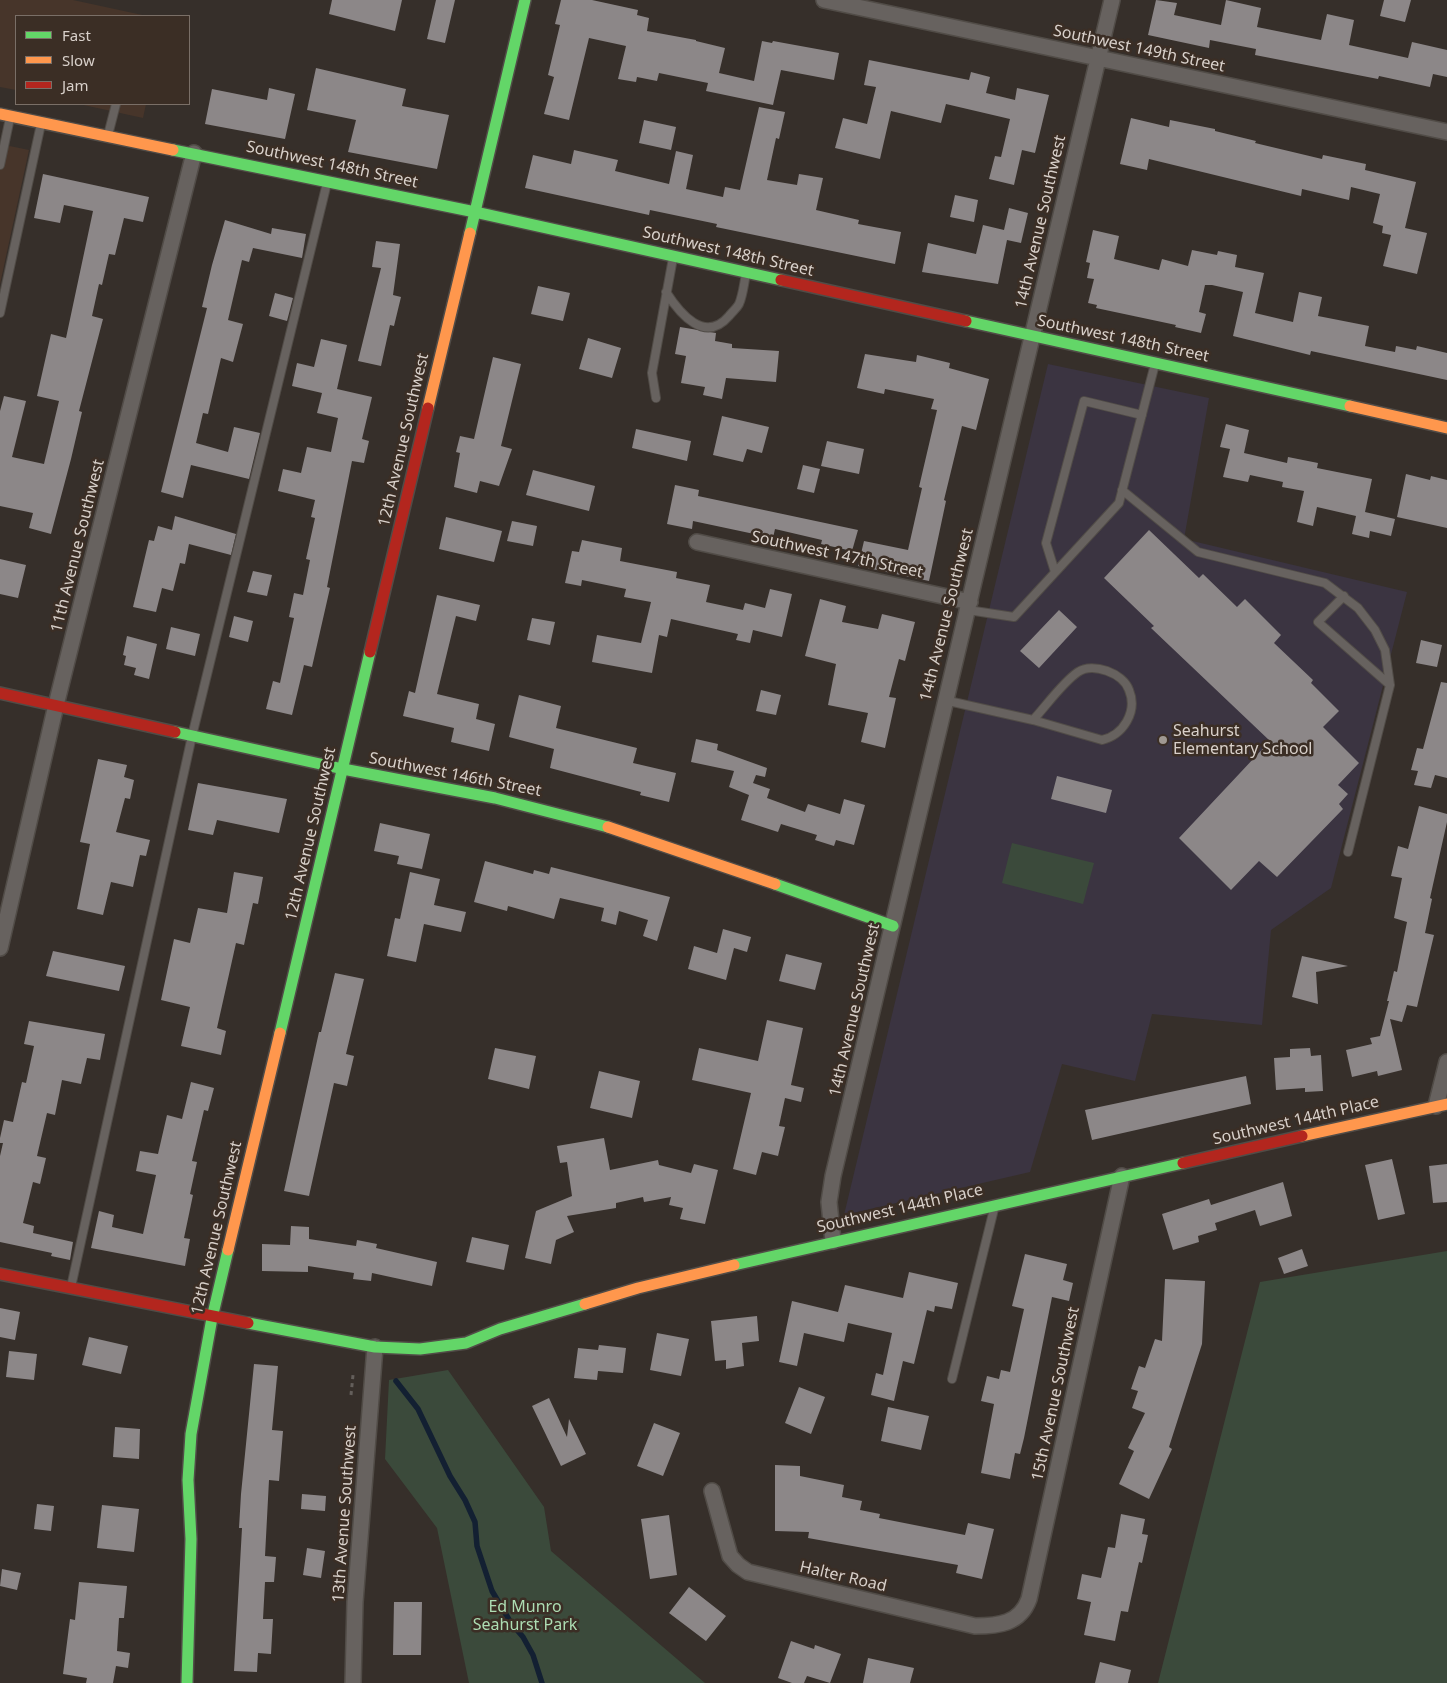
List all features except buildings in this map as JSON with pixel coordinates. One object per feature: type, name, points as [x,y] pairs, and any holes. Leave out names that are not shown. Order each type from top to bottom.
[{"type":"street","name":"12th Avenue Southwest","points":[[187,1683],[191,1539],[188,1480],[191,1434],[212,1318],[525,0]]},
{"type":"street","name":"Southwest 149th Street","points":[[824,0],[1447,132]]},
{"type":"street","name":"14th Avenue Southwest","points":[[833,1241],[830,1202],[833,1176],[893,926],[944,700],[969,606],[1112,0]]},
{"type":"street","name":"Southwest 148th Street","points":[[5,115],[475,212],[1447,428]]},
{"type":"street","name":"11th Avenue Southwest","points":[[0,948],[56,705],[194,153]]},
{"type":"street","name":"Southwest 147th Street","points":[[697,542],[969,606]]},
{"type":"street","name":"Southwest 146th Street","points":[[0,693],[343,770],[496,798],[580,818],[656,842],[893,926]]},
{"type":"street","points":[[1442,1105],[1447,1062]]},
{"type":"street","name":"Southwest 144th Place","points":[[0,1274],[212,1318],[375,1347],[420,1349],[466,1343],[500,1329],[638,1288],[833,1241],[1442,1105]]},
{"type":"street","name":"15th Avenue Southwest","points":[[1018,1616],[1028,1599],[1122,1176]]},
{"type":"street","name":"13th Avenue Southwest","points":[[353,1683],[355,1602],[375,1347]]},
{"type":"street","name":"Halter Road","points":[[712,1491],[730,1556],[748,1572],[975,1626],[996,1626],[1018,1616]]},
{"type":"lane","points":[[108,136],[116,105]]},
{"type":"lane","points":[[0,165],[5,115]]},
{"type":"lane","points":[[0,313],[42,122]]},
{"type":"lane","points":[[71,1289],[192,736],[327,181]]},
{"type":"lane","points":[[656,398],[652,373],[674,256]]},
{"type":"lane","points":[[666,292],[678,310],[693,323],[705,327],[722,324],[739,304],[746,272]]},
{"type":"lane","points":[[969,606],[1014,617],[1119,503],[1156,363]]},
{"type":"lane","points":[[1055,572],[1046,543],[1084,401],[1142,415]]},
{"type":"lane","points":[[1122,490],[1198,552],[1325,583],[1358,608],[1375,630],[1385,650],[1390,685],[1348,852]]},
{"type":"lane","points":[[1344,596],[1318,622],[1390,685]]},
{"type":"lane","points":[[944,700],[1034,720],[1102,740],[1114,737],[1124,729],[1130,713],[1130,691],[1126,684],[1102,667],[1087,667],[1077,672],[1034,720]]},
{"type":"lane","points":[[952,1379],[995,1204]]},
{"type":"path","points":[[351,1395],[353,1375]]},
{"type":"shaded area","points":[[0,0],[73,0],[142,15],[15,15],[15,90],[0,87]]},
{"type":"shaded area","points":[[84,105],[146,105],[143,118]]},
{"type":"shaded area","points":[[0,144],[29,150],[0,284]]},
{"type":"shaded area","name":"Seahurst Elementary School","points":[[1048,364],[1209,398],[1184,539],[1407,592],[1331,888],[1271,930],[1262,1025],[1152,1014],[1135,1081],[1062,1064],[1030,1172],[844,1215]]},
{"type":"green space","points":[[1012,843],[1094,863],[1083,904],[1002,883]]},
{"type":"green space","points":[[1447,1251],[1447,1683],[1158,1683],[1260,1282]]},
{"type":"green space","name":"Ed Munro Seahurst Park","points":[[448,1370],[544,1507],[551,1551],[705,1683],[469,1683],[437,1528],[385,1459],[389,1380]]},
{"type":"waterway","points":[[396,1381],[418,1409],[450,1476],[465,1500],[475,1522],[477,1546],[492,1591],[533,1655],[542,1683]]},
{"type":"traffic: fast","points":[[470,233],[525,0]]},
{"type":"traffic: fast","points":[[173,150],[475,212],[781,280]]},
{"type":"traffic: fast","points":[[966,321],[1350,406]]},
{"type":"traffic: fast","points":[[280,1033],[370,652]]},
{"type":"traffic: fast","points":[[175,732],[343,769],[495,798],[608,827]]},
{"type":"traffic: fast","points":[[775,884],[893,926]]},
{"type":"traffic: fast","points":[[734,1265],[1183,1163]]},
{"type":"traffic: fast","points":[[187,1683],[191,1539],[188,1480],[191,1434],[212,1318],[228,1250]]},
{"type":"traffic: fast","points":[[248,1323],[375,1347],[420,1349],[466,1343],[500,1329],[585,1304]]},
{"type":"traffic: slow","points":[[0,114],[173,150]]},
{"type":"traffic: slow","points":[[428,408],[470,233]]},
{"type":"traffic: slow","points":[[1350,406],[1447,428]]},
{"type":"traffic: slow","points":[[608,827],[775,884]]},
{"type":"traffic: slow","points":[[228,1250],[280,1033]]},
{"type":"traffic: slow","points":[[1302,1136],[1447,1104]]},
{"type":"traffic: slow","points":[[585,1304],[638,1288],[734,1265]]},
{"type":"traffic: jam","points":[[781,280],[966,321]]},
{"type":"traffic: jam","points":[[370,652],[428,408]]},
{"type":"traffic: jam","points":[[0,693],[175,732]]},
{"type":"traffic: jam","points":[[1183,1163],[1302,1136]]},
{"type":"traffic: jam","points":[[0,1274],[248,1323]]},
{"type":"place","name":"Seahurst Elementary School","points":[[1163,740]]}]
